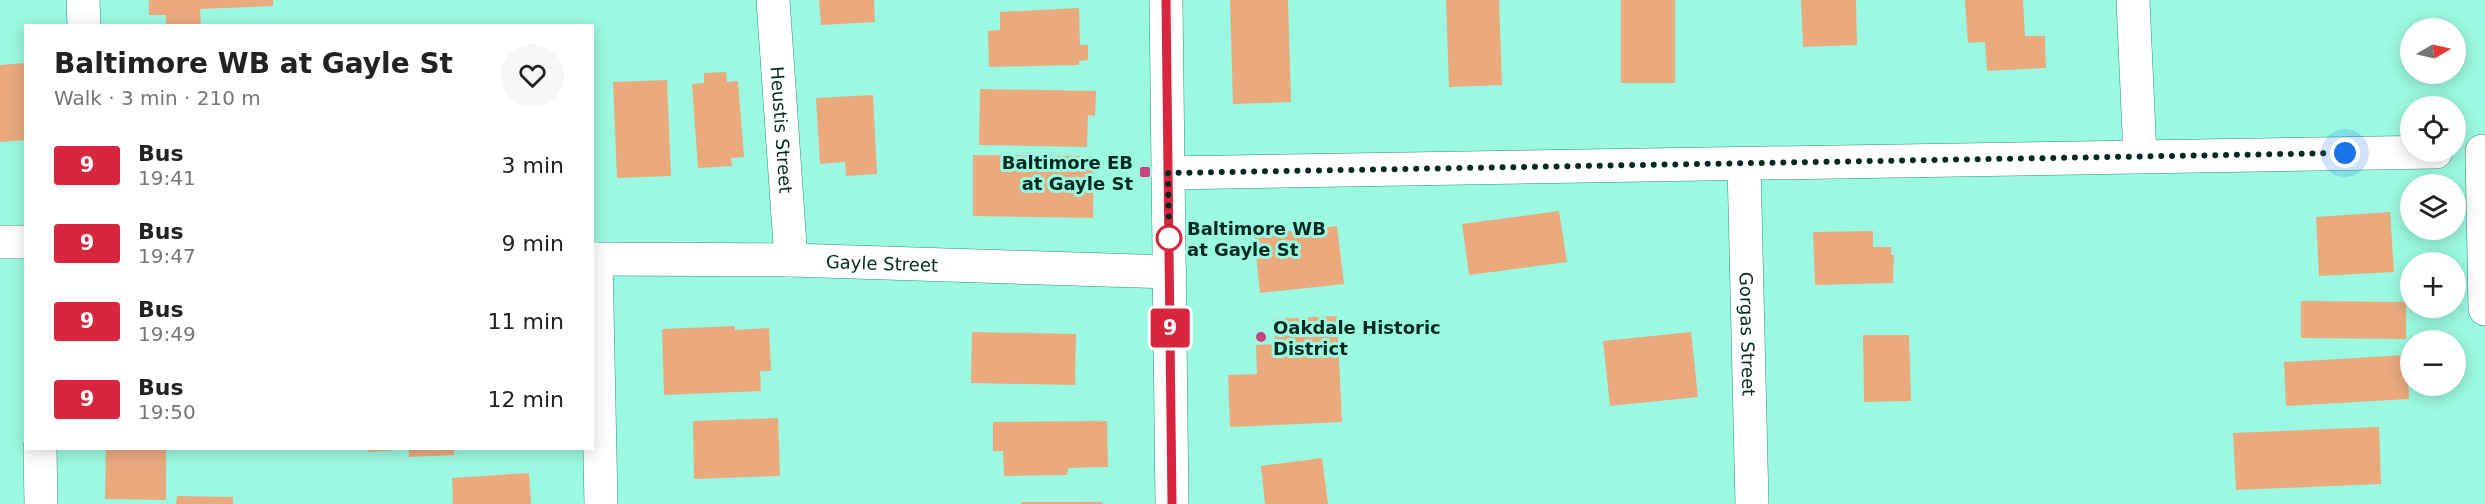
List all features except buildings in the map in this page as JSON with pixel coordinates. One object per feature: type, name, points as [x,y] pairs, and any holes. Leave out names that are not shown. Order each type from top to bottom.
[{"type":"street","points":[[83,0],[84,24]]},
{"type":"street","name":"Heustis Street","points":[[773,0],[791,260]]},
{"type":"street","points":[[1166,0],[1173,504]]},
{"type":"street","points":[[2133,0],[2140,156]]},
{"type":"street","points":[[2474,150],[2485,309]]},
{"type":"street","points":[[1168,173],[2400,152]]},
{"type":"street","name":"Gorgas Street","points":[[1744,164],[1752,504]]},
{"type":"street","points":[[0,242],[24,242]]},
{"type":"street","points":[[594,259],[601,504]]},
{"type":"street","name":"Gayle Street","points":[[594,259],[791,260],[1170,272]]},
{"type":"street","points":[[40,450],[41,504]]},
{"type":"bus line","name":"9","points":[[1166,0],[1172,504]]},
{"type":"place","name":"Baltimore EB at Gayle St","points":[[1145,172]]},
{"type":"place","name":"Baltimore WB at Gayle St","points":[[1169,238]]},
{"type":"place","name":"Oakdale Historic District","points":[[1261,337]]},
{"type":"route","points":[[1169,238],[1168,173],[2345,153]]}]
